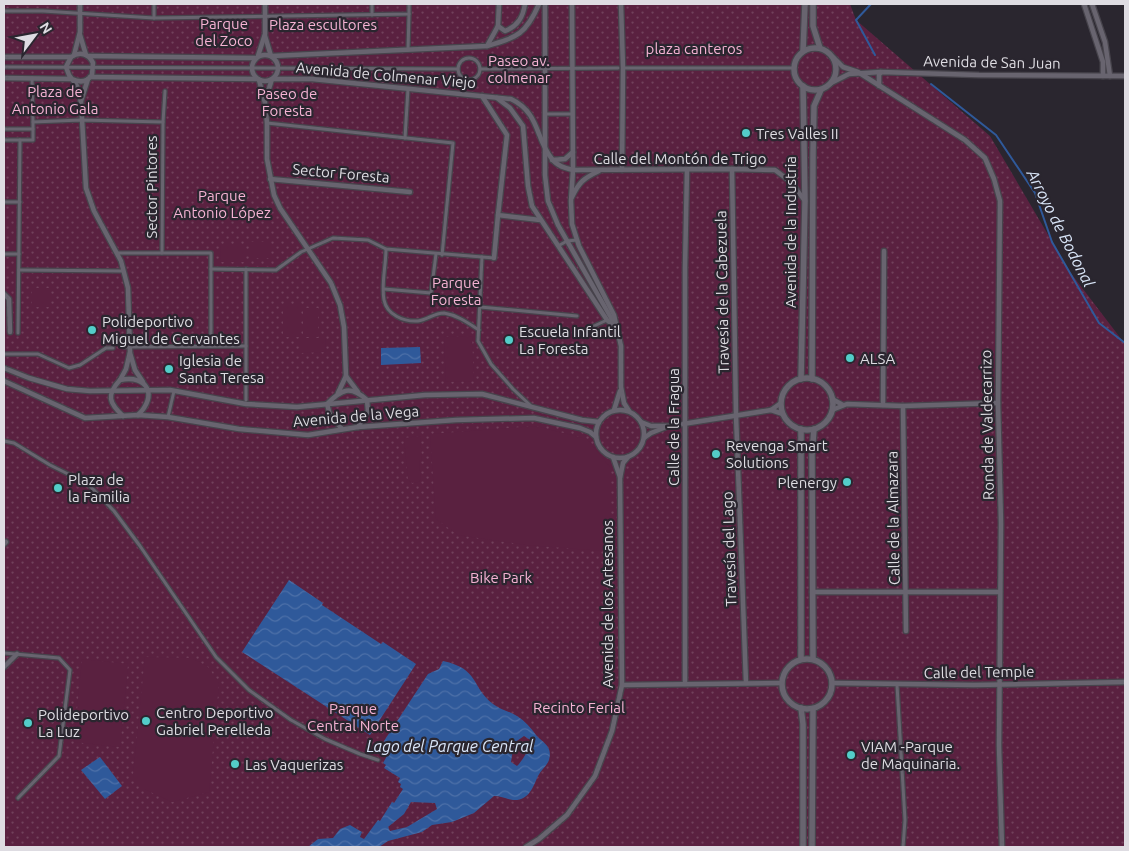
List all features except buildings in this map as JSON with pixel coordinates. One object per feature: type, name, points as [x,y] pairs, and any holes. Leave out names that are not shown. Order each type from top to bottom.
[{"type":"street","points":[[80,4],[80,32],[73,56],[66,67],[67,72],[77,86],[81,102],[86,188],[94,211],[118,253],[128,288],[126,369],[112,390],[111,400],[115,408],[123,416]]},
{"type":"street","points":[[154,4],[154,18]]},
{"type":"street","points":[[265,4],[265,34],[278,68],[277,74],[272,79],[265,102]]},
{"type":"street","points":[[372,4],[372,15]]},
{"type":"street","points":[[408,50],[409,4]]},
{"type":"street","points":[[488,46],[498,26],[499,4]]},
{"type":"street","points":[[498,26],[506,30],[514,27],[525,4]]},
{"type":"street","name":"Avenida de Colmenar Viejo","points":[[257,57],[265,54],[272,56],[488,46],[508,40],[522,33],[531,21],[539,4]]},
{"type":"street","points":[[545,4],[545,175],[548,201],[558,226],[617,328]]},
{"type":"street","points":[[572,4],[572,224],[577,240],[614,315],[621,346],[621,387],[624,403],[629,411],[641,422],[644,439]]},
{"type":"street","points":[[621,4],[622,170]]},
{"type":"street","points":[[803,51],[805,4]]},
{"type":"street","points":[[813,4],[813,26],[820,48]]},
{"type":"street","points":[[1084,4],[1103,62],[1103,76]]},
{"type":"street","points":[[1092,4],[1105,42],[1110,76]]},
{"type":"street","points":[[4,11],[43,11],[154,18],[409,14]]},
{"type":"street","points":[[80,32],[88,56],[94,63],[94,68],[81,102]]},
{"type":"street","points":[[265,34],[251,68],[258,80],[265,102],[267,159],[270,180],[280,208],[331,283],[340,305],[344,327],[346,376],[338,393],[327,404],[330,415],[342,429]]},
{"type":"street","points":[[831,83],[837,71],[834,58],[830,53],[820,48],[809,48],[796,58],[794,68],[796,78],[803,86],[815,90],[821,90],[844,76],[858,72]]},
{"type":"street","points":[[4,57],[73,56],[82,54],[88,56],[257,57]]},
{"type":"street","name":"Avenida de Colmenar Viejo","points":[[469,57],[476,60],[480,69],[477,77],[469,80],[461,77],[458,69],[460,62],[469,57]]},
{"type":"street","name":"Ronda de Valdecarrizo","points":[[834,58],[843,67],[858,72],[965,140],[985,158],[994,179],[1000,201],[998,403],[1001,522],[999,684],[1002,847]]},
{"type":"street","name":"Avenida de Colmenar Viejo","points":[[4,67],[458,69]]},
{"type":"street","name":"Avenida de Colmenar Viejo","points":[[480,69],[794,68]]},
{"type":"street","name":"Avenida de San Juan","points":[[858,72],[1125,76]]},
{"type":"street","points":[[879,86],[879,75],[881,72]]},
{"type":"street","points":[[4,78],[72,78],[80,81],[89,78],[258,80]]},
{"type":"street","points":[[4,140],[33,140],[32,78]]},
{"type":"street","name":"Avenida de Colmenar Viejo","points":[[258,80],[312,79],[511,99],[521,104],[533,118],[552,160]]},
{"type":"street","name":"Avenida de la Industria","points":[[801,379],[805,200],[803,86]]},
{"type":"street","points":[[405,138],[408,89]]},
{"type":"street","name":"Avenida de la Industria","points":[[812,379],[814,106],[821,90]]},
{"type":"street","name":"Sector Pintores","points":[[162,253],[162,122],[165,91]]},
{"type":"street","points":[[211,269],[276,270],[300,252],[333,238],[368,240],[386,249],[494,258],[507,135],[482,96]]},
{"type":"street","points":[[496,98],[510,108],[523,126],[529,194],[532,206],[607,320],[617,328]]},
{"type":"street","points":[[545,114],[572,114]]},
{"type":"street","name":"Sector Pintores","points":[[33,122],[81,120],[162,122]]},
{"type":"street","points":[[267,123],[453,143],[442,255]]},
{"type":"street","points":[[4,129],[33,129]]},
{"type":"street","points":[[18,333],[20,140]]},
{"type":"street","points":[[552,160],[565,159],[573,152]]},
{"type":"street","points":[[552,160],[562,167],[573,170]]},
{"type":"street","name":"Travesía de la Cabezuela","points":[[732,169],[736,416]]},
{"type":"street","name":"Calle del Montón de Trigo","points":[[573,170],[775,170],[791,182],[805,200]]},
{"type":"street","points":[[571,201],[577,185],[587,176],[600,170]]},
{"type":"street","name":"Calle de la Fragua","points":[[685,684],[684,268],[687,170]]},
{"type":"street","name":"Sector Foresta","points":[[270,180],[410,192]]},
{"type":"street","points":[[4,202],[20,202]]},
{"type":"street","points":[[498,215],[540,220]]},
{"type":"street","points":[[558,246],[567,240],[577,240]]},
{"type":"street","points":[[386,249],[384,299],[386,307],[394,316],[406,320],[420,321],[441,313],[450,314],[479,330]]},
{"type":"street","points":[[883,405],[884,251]]},
{"type":"street","name":"Sector Pintores","points":[[118,253],[211,253],[212,346]]},
{"type":"street","points":[[4,254],[19,254]]},
{"type":"street","points":[[384,289],[431,293],[436,254]]},
{"type":"street","points":[[482,257],[478,341],[491,364],[532,407]]},
{"type":"street","points":[[246,269],[246,400]]},
{"type":"street","points":[[19,270],[124,271]]},
{"type":"street","points":[[4,294],[9,299],[10,332]]},
{"type":"street","points":[[480,307],[577,316]]},
{"type":"street","points":[[592,327],[607,320]]},
{"type":"street","points":[[128,348],[246,346]]},
{"type":"street","points":[[4,354],[38,354],[70,368],[80,365],[106,348],[112,348]]},
{"type":"street","points":[[128,348],[135,370],[148,390],[148,401],[145,408],[138,415]]},
{"type":"street","name":"Avenida de la Vega","points":[[4,368],[29,378],[67,389],[90,391],[174,391],[246,404],[297,407],[367,400],[482,394],[582,420],[599,422]]},
{"type":"street","points":[[346,376],[358,392],[367,400],[368,412],[358,427]]},
{"type":"street","points":[[120,380],[135,378],[148,390]]},
{"type":"street","points":[[771,410],[783,414],[794,426],[801,429],[814,428],[822,425],[828,418],[832,410],[832,399],[825,386],[812,379],[801,379],[787,387],[783,394],[781,403],[783,414]]},
{"type":"street","name":"Avenida de la Vega","points":[[4,381],[85,418],[138,415],[168,417],[239,429],[308,435],[358,427],[456,420],[534,418],[580,428],[596,437]]},
{"type":"street","points":[[614,410],[621,387]]},
{"type":"street","points":[[338,393],[348,390],[358,392]]},
{"type":"street","points":[[168,417],[174,391]]},
{"type":"street","points":[[832,399],[843,404],[903,406],[998,403]]},
{"type":"street","points":[[629,411],[614,410],[599,422],[596,437],[602,450],[613,457],[628,457],[638,450],[644,439],[651,433],[670,426],[771,410],[781,403]]},
{"type":"street","points":[[832,410],[843,404]]},
{"type":"street","name":"Calle de la Almazara","points":[[903,406],[906,631]]},
{"type":"street","name":"Travesía del Lago","points":[[736,416],[746,682]]},
{"type":"street","points":[[641,422],[651,426],[670,426]]},
{"type":"street","points":[[813,659],[812,454],[814,428]]},
{"type":"street","points":[[801,429],[801,659]]},
{"type":"street","points":[[4,441],[14,443],[49,467],[88,484],[114,511],[140,546],[216,657],[249,690],[291,720],[325,738],[378,760]]},
{"type":"street","name":"Avenida de los Artesanos","points":[[613,457],[620,478]]},
{"type":"street","name":"Avenida de los Artesanos","points":[[526,847],[539,839],[567,815],[595,776],[611,737],[622,684],[620,478],[623,463],[628,457]]},
{"type":"street","points":[[812,592],[1000,592]]},
{"type":"street","points":[[4,653],[59,658],[70,670],[59,756],[18,798]]},
{"type":"street","points":[[4,667],[17,654]]},
{"type":"street","points":[[801,659],[813,659],[821,662],[831,675],[833,683],[831,692],[821,706],[812,709],[801,708],[793,705],[783,692],[783,675],[794,662],[801,659]]},
{"type":"street","name":"Calle del Temple","points":[[833,683],[897,685],[1125,682]]},
{"type":"street","points":[[622,684],[782,683]]},
{"type":"street","points":[[897,685],[905,820],[903,847]]},
{"type":"street","points":[[801,708],[803,724],[803,847]]},
{"type":"street","points":[[812,709],[812,847]]},
{"type":"green space","points":[[4,4],[850,4],[856,20],[990,136],[1070,272],[1125,344],[1125,847],[4,847]]},
{"type":"green space","points":[[250,242],[269,242],[269,258],[250,258]]},
{"type":"green space","points":[[221,245],[244,245],[244,262],[220,262]]},
{"type":"green space","points":[[32,288],[50,288],[50,307],[32,307]]},
{"type":"green space","points":[[283,304],[299,304],[299,337],[283,337]]},
{"type":"green space","points":[[303,308],[318,308],[318,337],[303,337]]},
{"type":"green space","points":[[472,336],[474,381],[446,382],[444,337]]},
{"type":"green space","points":[[301,338],[325,338],[326,352],[301,353]]},
{"type":"green space","points":[[536,426],[587,439],[610,467],[610,516],[603,551],[526,545],[458,535],[436,519],[430,434]]},
{"type":"green space","points":[[420,436],[422,460],[419,461],[421,480],[412,483],[408,480],[404,438]]},
{"type":"green space","points":[[145,657],[192,658],[208,667],[219,683],[209,792],[172,802],[146,790],[133,776]]},
{"type":"green space","points":[[82,659],[128,664],[120,747],[74,742]]},
{"type":"water","points":[[420,347],[421,363],[381,365],[381,348]]},
{"type":"water","points":[[289,580],[323,603],[322,605],[381,644],[383,642],[416,664],[370,735],[242,652]]},
{"type":"water","name":"Lago del Parque Central","points":[[443,661],[455,664],[469,673],[481,691],[493,704],[520,718],[547,745],[550,751],[549,760],[530,792],[527,796],[518,800],[494,796],[474,813],[452,822],[432,825],[422,832],[388,841],[379,847],[308,847],[318,839],[333,838],[340,829],[350,825],[362,832],[360,837],[364,839],[378,820],[380,821],[392,802],[394,803],[403,789],[398,782],[400,778],[384,768],[386,765],[383,763],[387,756],[384,754],[386,750],[384,741],[428,674],[439,669]],"holes":[[[524,736],[532,741],[526,754],[517,766],[511,762],[514,743]],[[411,802],[435,803],[437,809],[407,827],[390,831],[388,827],[404,814]]]},
{"type":"water","points":[[100,757],[122,786],[105,799],[81,770]]},
{"type":"waterway","name":"Arroyo de Bodonal","points":[[871,4],[856,20],[875,55]]},
{"type":"waterway","name":"Arroyo de Bodonal","points":[[931,84],[996,135],[1035,193],[1052,242],[1099,323],[1125,343]]},
{"type":"place","name":"Tres Valles II","points":[[746,133]]},
{"type":"place","name":"Polideportivo Miguel de Cervantes","points":[[92,330]]},
{"type":"place","name":"Escuela Infantil La Foresta","points":[[509,340]]},
{"type":"place","name":"ALSA","points":[[850,358]]},
{"type":"place","name":"Iglesia de Santa Teresa","points":[[169,369]]},
{"type":"place","name":"Revenga Smart Solutions","points":[[716,454]]},
{"type":"place","name":"Plenergy","points":[[847,482]]},
{"type":"place","name":"Plaza de la Familia","points":[[58,488]]},
{"type":"place","name":"Centro Deportivo Gabriel Perelleda","points":[[146,721]]},
{"type":"place","name":"Polideportivo La Luz","points":[[28,723]]},
{"type":"place","name":"VIAM -Parque de Maquinaria.","points":[[851,755]]},
{"type":"place","name":"Las Vaquerizas","points":[[235,764]]},
{"type":"park label","name":"Plaza escultores","points":[[323,24]]},
{"type":"park label","name":"Parque del Zoco","points":[[224,32]]},
{"type":"park label","name":"plaza canteros","points":[[694,48]]},
{"type":"park label","name":"Paseo av. colmenar","points":[[519,68]]},
{"type":"park label","name":"Plaza de Antonio Gala","points":[[55,100]]},
{"type":"park label","name":"Paseo de Foresta","points":[[287,102]]},
{"type":"park label","name":"Parque Antonio López","points":[[222,204]]},
{"type":"park label","name":"Parque Foresta","points":[[456,290]]},
{"type":"park label","name":"Bike Park","points":[[501,577]]},
{"type":"park label","name":"Recinto Ferial","points":[[579,707]]},
{"type":"park label","name":"Parque Central Norte","points":[[353,716]]}]
